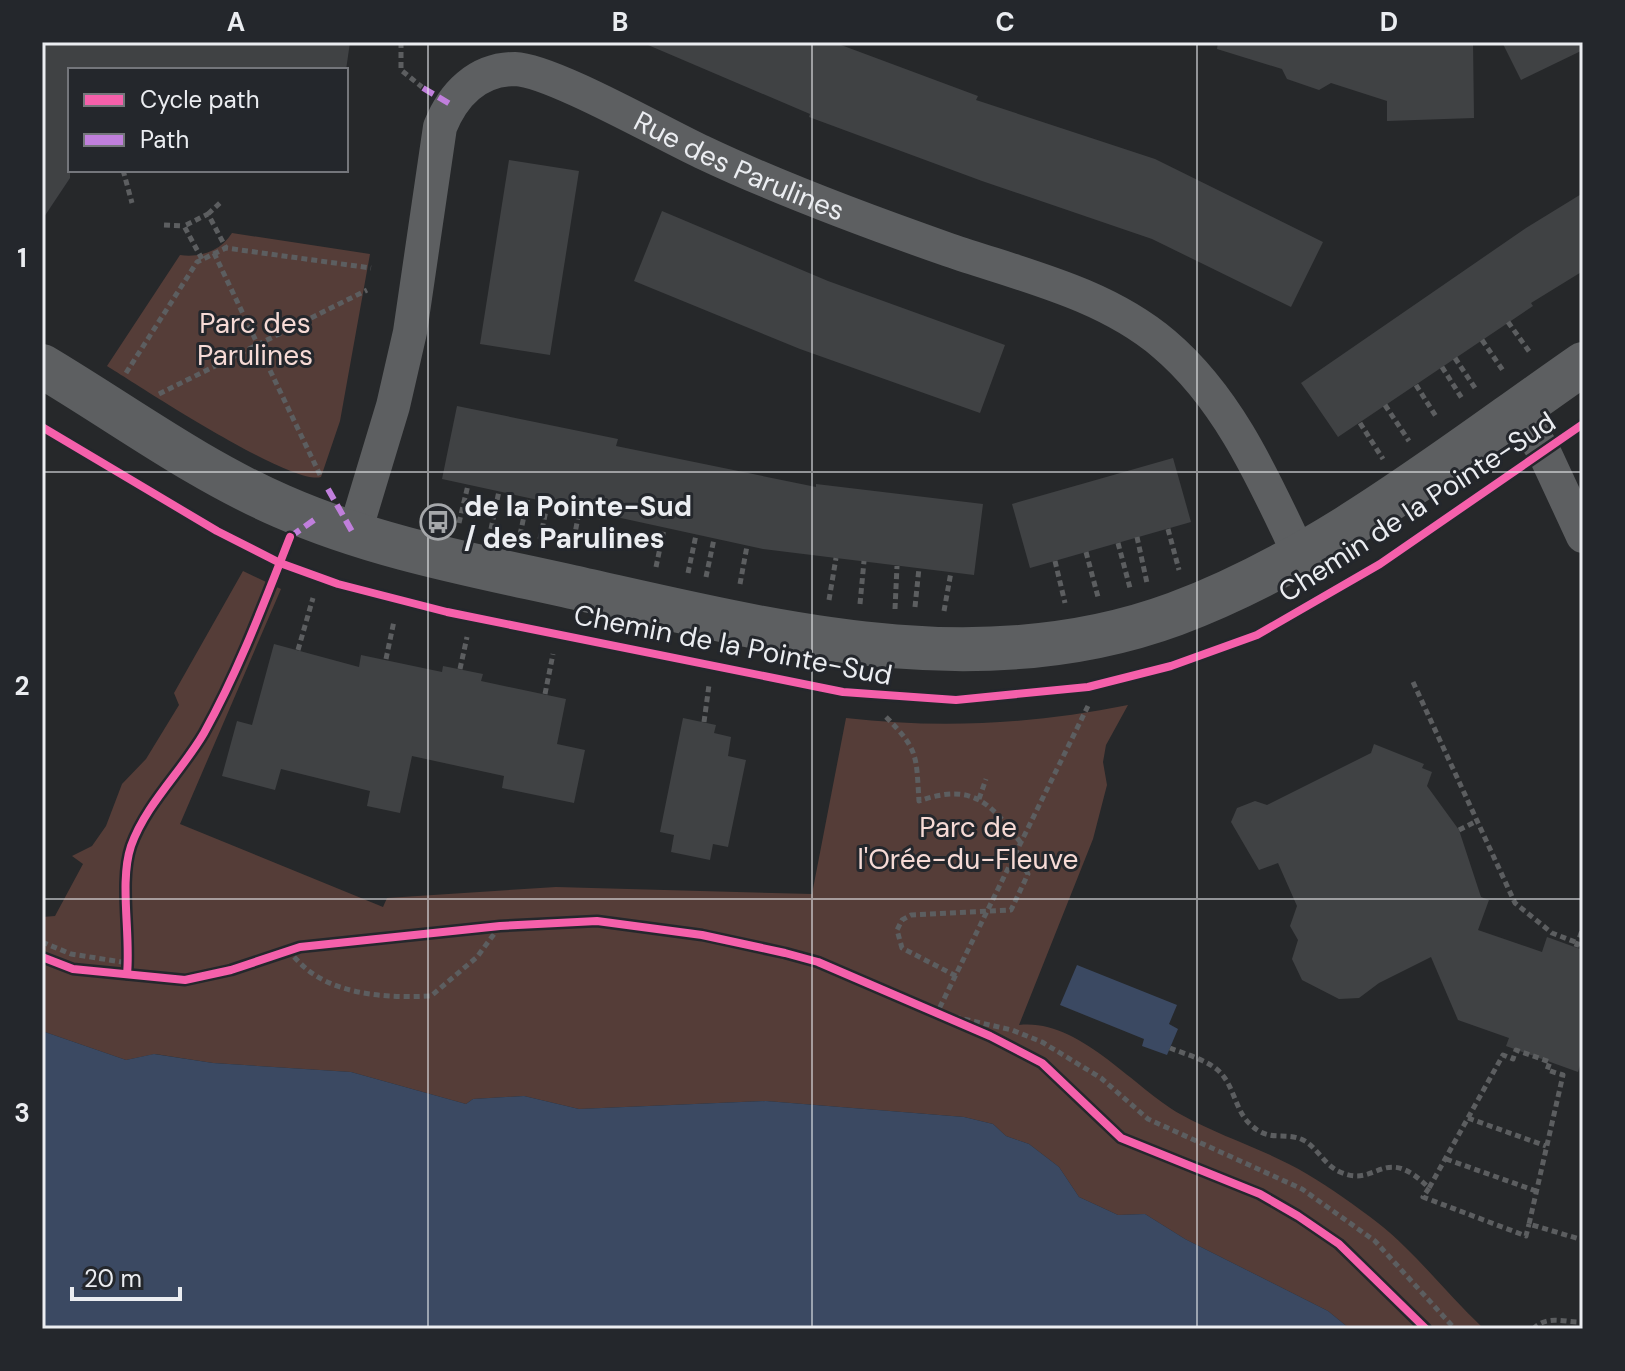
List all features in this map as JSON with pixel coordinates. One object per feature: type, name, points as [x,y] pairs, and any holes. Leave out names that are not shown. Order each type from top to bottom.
[{"type":"street","name":"Rue des Parulines","points":[[354,535],[393,406],[410,332],[440,127],[450,104],[466,86],[495,72],[517,69],[551,79],[709,156],[808,197],[1071,291],[1135,323],[1164,344],[1215,396],[1231,421],[1300,556]]},
{"type":"street","name":"Chemin de la Pointe-Sud","points":[[42,366],[232,482],[354,535],[423,555],[701,616],[854,644],[941,651],[1062,642],[1134,626],[1241,588],[1300,556],[1501,393],[1583,364]]},
{"type":"street","points":[[1501,393],[1544,452],[1583,536]]},
{"type":"path","points":[[401,42],[401,70],[423,88]]},
{"type":"path","points":[[124,172],[132,203]]},
{"type":"path","points":[[164,225],[184,226],[208,214],[221,202]]},
{"type":"path","points":[[208,214],[226,248]]},
{"type":"path","points":[[184,226],[202,259]]},
{"type":"path","points":[[121,380],[202,259],[214,253],[226,248],[371,268]]},
{"type":"path","points":[[214,253],[326,485]]},
{"type":"path","points":[[151,398],[367,290]]},
{"type":"path","points":[[1508,322],[1533,356]]},
{"type":"path","points":[[1482,340],[1501,393]]},
{"type":"path","points":[[1455,358],[1501,393]]},
{"type":"path","points":[[1442,367],[1465,403]]},
{"type":"path","points":[[1416,385],[1439,420]]},
{"type":"path","points":[[1385,405],[1409,441]]},
{"type":"path","points":[[1360,423],[1383,459]]},
{"type":"path","points":[[458,525],[468,485]]},
{"type":"path","points":[[490,532],[499,491]]},
{"type":"path","points":[[520,539],[528,497]]},
{"type":"path","points":[[540,543],[548,501]]},
{"type":"path","points":[[572,550],[580,507]]},
{"type":"path","points":[[656,567],[664,529]]},
{"type":"path","points":[[1168,529],[1180,572]]},
{"type":"path","points":[[688,574],[696,535]]},
{"type":"path","points":[[1137,537],[1147,584]]},
{"type":"path","points":[[706,578],[714,539]]},
{"type":"path","points":[[1118,543],[1130,589]]},
{"type":"path","points":[[740,585],[747,546]]},
{"type":"path","points":[[1086,552],[1098,598]]},
{"type":"path","points":[[828,602],[836,558]]},
{"type":"path","points":[[860,607],[864,561]]},
{"type":"path","points":[[1055,561],[1066,604]]},
{"type":"path","points":[[894,612],[897,566]]},
{"type":"path","points":[[914,614],[919,568]]},
{"type":"path","points":[[943,614],[951,572]]},
{"type":"path","points":[[298,650],[313,598]]},
{"type":"path","points":[[386,659],[394,621]]},
{"type":"path","points":[[460,669],[467,637]]},
{"type":"path","points":[[545,694],[553,654]]},
{"type":"path","points":[[1413,682],[1515,903],[1552,933],[1579,945],[1583,928]]},
{"type":"path","points":[[704,722],[709,685]]},
{"type":"path","points":[[937,1013],[1095,695]]},
{"type":"path","points":[[886,717],[910,741],[916,756],[919,801],[955,793],[979,799],[1003,818],[1021,843]]},
{"type":"path","points":[[979,799],[986,779]]},
{"type":"path","points":[[1459,830],[1477,821]]},
{"type":"path","points":[[956,976],[913,956],[896,938],[902,920],[911,915],[1011,910],[1028,874],[1015,855]]},
{"type":"path","points":[[937,903],[937,914]]},
{"type":"path","points":[[486,928],[511,925]]},
{"type":"path","points":[[287,950],[314,975],[333,984],[373,993],[431,996],[477,957],[500,926]]},
{"type":"path","points":[[42,942],[71,954],[128,963]]},
{"type":"path","points":[[276,953],[300,947]]},
{"type":"path","points":[[127,974],[129,950]]},
{"type":"path","points":[[924,1008],[990,1036]]},
{"type":"path","points":[[937,1013],[1012,1030],[1042,1042],[1101,1078],[1148,1119],[1302,1189],[1375,1241],[1455,1329]]},
{"type":"path","points":[[1170,1048],[1202,1061],[1223,1075],[1245,1119],[1262,1134],[1273,1138],[1302,1139],[1341,1173],[1364,1174],[1393,1165],[1414,1173],[1429,1188]]},
{"type":"path","points":[[1516,1050],[1550,1062],[1547,1070],[1563,1075],[1526,1236],[1423,1197],[1446,1159],[1503,1055],[1513,1059],[1516,1050]]},
{"type":"path","points":[[1468,1118],[1546,1146]]},
{"type":"path","points":[[1446,1159],[1536,1191]]},
{"type":"path","points":[[1529,1224],[1583,1240]]},
{"type":"path","points":[[1533,1329],[1541,1321],[1552,1319],[1583,1322]]},
{"type":"green space","name":"Parc des Parulines","points":[[232,233],[370,254],[340,421],[321,477],[305,476],[249,451],[107,366],[180,255],[209,252]]},
{"type":"green space","name":"Parc de l'Orée-du-Fleuve","points":[[243,571],[281,589],[180,824],[383,907],[387,898],[556,887],[812,894],[846,718],[917,723],[988,723],[1058,717],[1128,705],[1106,745],[1103,762],[1107,785],[1093,839],[1019,1025],[1041,1026],[1062,1032],[1104,1057],[1180,1114],[1316,1179],[1392,1235],[1481,1326],[1501,1329],[1350,1329],[1328,1311],[1185,1239],[1145,1214],[1118,1215],[1079,1197],[1059,1167],[1029,1144],[1006,1136],[993,1124],[964,1117],[766,1101],[579,1109],[524,1096],[473,1099],[466,1104],[351,1072],[213,1063],[155,1054],[126,1060],[42,1031],[42,917],[55,916],[83,864],[72,856],[92,846],[106,826],[122,784],[146,759],[179,705],[174,693]]},
{"type":"water","points":[[1077,965],[1177,1005],[1169,1024],[1178,1029],[1167,1055],[1142,1046],[1144,1039],[1060,1005]]},
{"type":"water","points":[[42,1031],[126,1060],[154,1054],[213,1063],[351,1072],[466,1104],[473,1099],[524,1096],[579,1109],[766,1101],[964,1117],[993,1124],[1006,1136],[1029,1144],[1059,1167],[1079,1197],[1118,1215],[1145,1214],[1185,1239],[1328,1311],[1350,1329],[42,1329]]},
{"type":"building","points":[[42,42],[350,42],[346,68],[68,68],[70,178],[42,220]]},
{"type":"building","points":[[641,42],[833,42],[978,96],[976,100],[1155,159],[1323,242],[1291,307],[1152,239],[809,117],[810,114]]},
{"type":"building","points":[[1218,42],[1473,42],[1474,118],[1387,121],[1387,101],[1331,83],[1319,90],[1287,79],[1282,69],[1217,49]]},
{"type":"building","points":[[1502,42],[1583,42],[1583,50],[1521,80]]},
{"type":"building","points":[[509,160],[579,171],[550,355],[480,344]]},
{"type":"building","points":[[1583,193],[1583,271],[1531,303],[1533,306],[1338,437],[1301,383],[1526,228]]},
{"type":"building","points":[[662,211],[828,281],[1005,345],[980,413],[800,349],[634,281]]},
{"type":"building","points":[[457,406],[618,439],[616,446],[816,487],[816,484],[983,504],[974,575],[763,549],[442,479]]},
{"type":"building","points":[[1173,458],[1191,522],[1030,568],[1012,504]]},
{"type":"building","points":[[274,644],[359,667],[361,655],[442,672],[443,666],[483,674],[481,681],[566,699],[557,744],[585,750],[574,803],[502,788],[504,776],[412,756],[400,813],[367,806],[370,791],[281,769],[275,790],[222,776],[237,721],[252,725]]},
{"type":"building","points":[[683,718],[716,725],[714,733],[731,737],[728,756],[746,760],[728,847],[713,844],[710,860],[671,852],[674,835],[660,832]]},
{"type":"building","points":[[1374,744],[1424,764],[1422,768],[1432,772],[1427,786],[1459,830],[1481,897],[1489,900],[1478,930],[1542,952],[1547,937],[1583,950],[1583,1056],[1578,1072],[1506,1046],[1509,1038],[1458,1020],[1431,957],[1379,983],[1359,998],[1339,999],[1302,980],[1292,959],[1298,940],[1290,926],[1297,906],[1278,863],[1259,870],[1231,822],[1237,808],[1255,801],[1267,805],[1371,753]]},
{"type":"marked path","points":[[423,88],[450,104]]},
{"type":"marked path","points":[[328,489],[354,535]]},
{"type":"marked path","points":[[290,537],[314,520]]},
{"type":"cycle path","points":[[42,427],[217,531],[280,563],[338,584],[447,612],[843,692],[956,700],[1088,687],[1171,666],[1257,635],[1380,564],[1583,424]]},
{"type":"cycle path","points":[[127,974],[126,876],[131,846],[146,816],[195,747],[217,709],[290,537]]},
{"type":"cycle path","points":[[42,957],[73,969],[185,980],[231,970],[300,947],[500,926],[597,921],[702,935],[785,953],[818,962],[990,1036],[1042,1063],[1121,1138],[1260,1194],[1339,1244],[1426,1329]]},
{"type":"place","name":"de la Pointe-Sud / des Parulines","points":[[438,522]]}]
